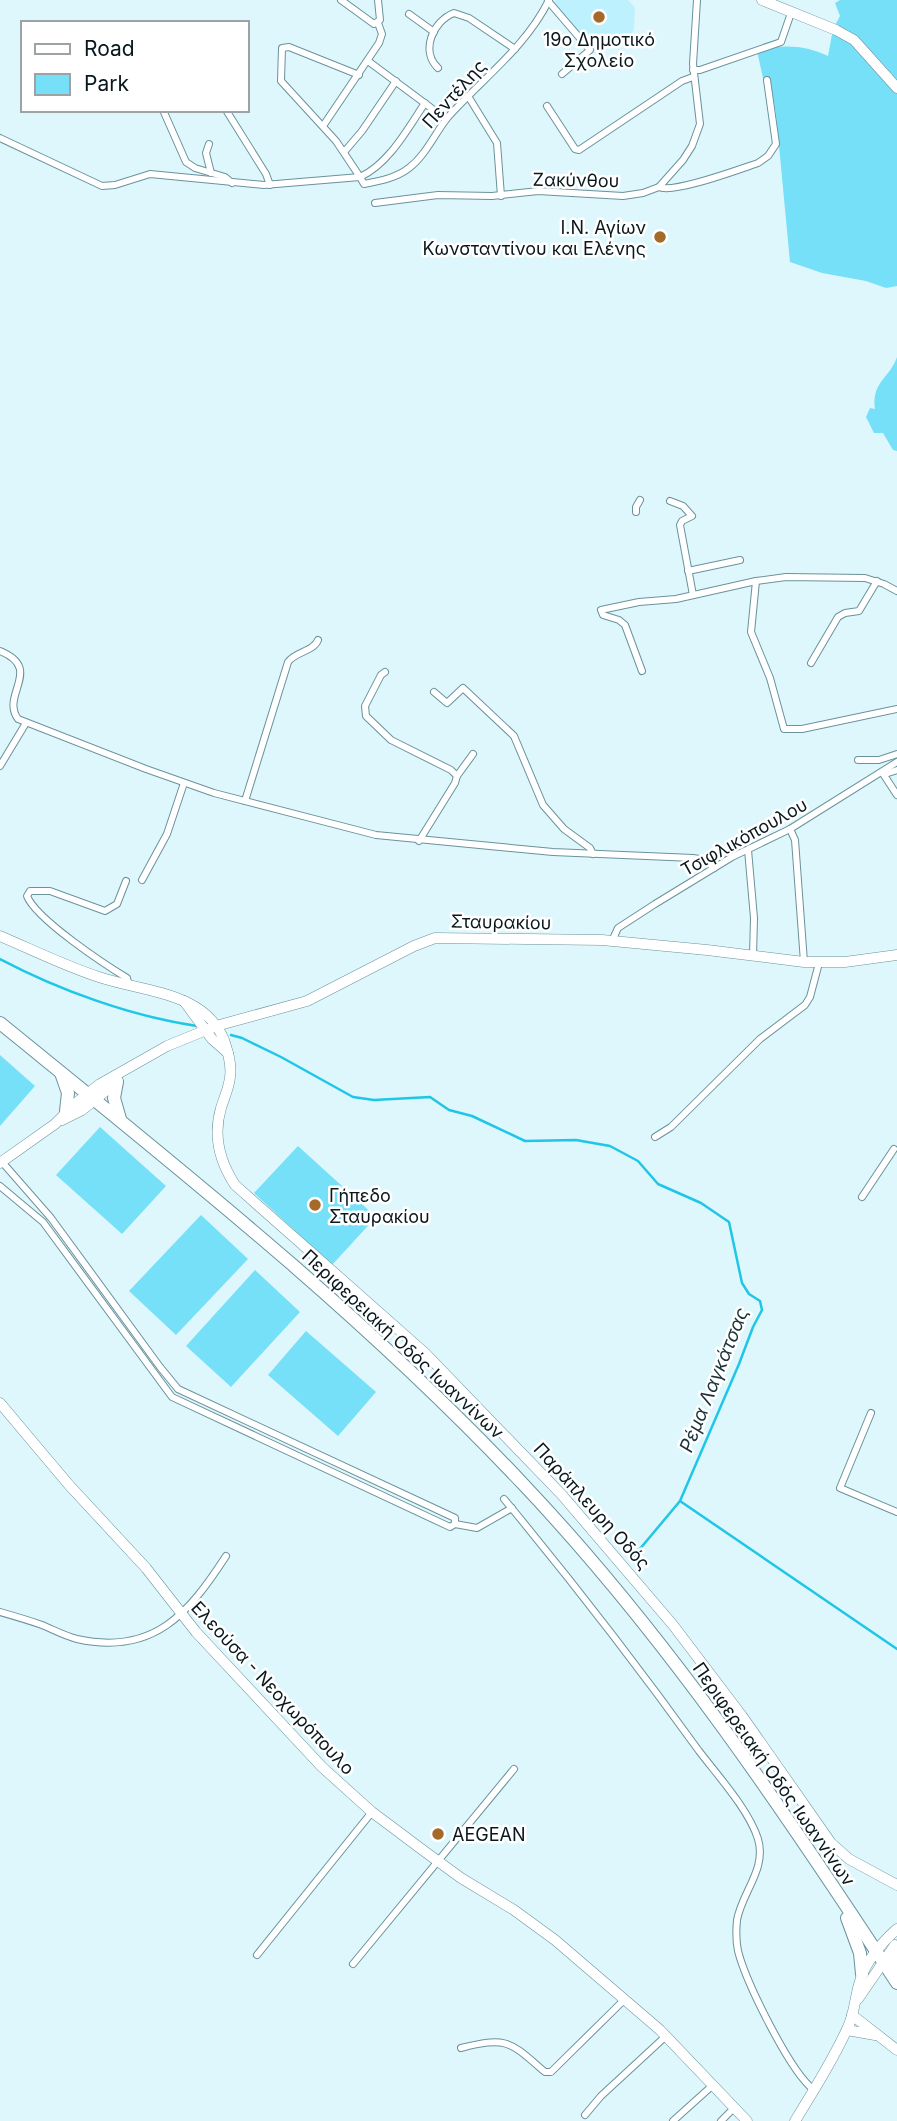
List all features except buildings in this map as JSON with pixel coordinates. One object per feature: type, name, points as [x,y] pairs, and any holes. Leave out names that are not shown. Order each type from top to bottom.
[{"type":"highway","name":"Περιφερειακή Οδός Ιωαννίνων","points":[[0,1023],[261,1236],[433,1391],[524,1484],[583,1550],[699,1695],[897,1980]]},
{"type":"highway","points":[[61,1072],[68,1093],[66,1111]]},
{"type":"highway","points":[[117,1082],[114,1097],[120,1119]]},
{"type":"highway","points":[[842,1901],[860,1953],[862,1974]]},
{"type":"highway","points":[[897,1945],[893,1962],[897,1980]]},
{"type":"street","points":[[341,0],[368,21],[378,23]]},
{"type":"street","points":[[323,126],[359,75],[382,36],[378,23],[378,0]]},
{"type":"street","points":[[659,187],[672,176],[683,160],[698,129],[700,117],[693,73],[697,0]]},
{"type":"street","points":[[762,0],[854,40],[897,88]]},
{"type":"street","points":[[549,1],[590,50],[562,74]]},
{"type":"street","name":"Πεντέλης","points":[[360,177],[364,184],[389,179],[408,169],[446,119],[514,49],[540,17],[549,1]]},
{"type":"street","points":[[438,68],[428,50],[434,32],[448,15],[460,13],[514,49]]},
{"type":"street","points":[[547,106],[575,149],[579,150],[693,73],[781,42],[791,13]]},
{"type":"street","points":[[409,14],[434,32]]},
{"type":"street","points":[[359,75],[289,47],[282,48],[281,81],[345,151],[360,177]]},
{"type":"street","points":[[368,61],[446,119]]},
{"type":"street","name":"Ζακύνθου","points":[[375,203],[438,195],[501,196],[547,191],[623,196],[701,181],[765,159],[776,144],[767,80]]},
{"type":"street","points":[[345,151],[396,81]]},
{"type":"street","points":[[467,96],[497,143],[501,196]]},
{"type":"street","points":[[0,138],[102,186],[121,184],[150,174],[270,185],[360,177],[370,171],[394,146],[425,103]]},
{"type":"street","points":[[164,112],[175,133],[183,158],[195,168],[225,177],[232,183]]},
{"type":"street","points":[[227,112],[266,174],[270,185]]},
{"type":"street","points":[[209,144],[206,153],[211,173]]},
{"type":"street","points":[[636,512],[640,500]]},
{"type":"street","points":[[670,501],[683,506],[692,514],[692,517],[682,521],[680,525],[693,595]]},
{"type":"street","points":[[688,571],[740,560]]},
{"type":"street","points":[[642,671],[625,625],[603,615],[601,611],[756,581],[814,576],[877,581],[897,591]]},
{"type":"street","points":[[756,581],[751,632],[770,678],[784,729],[802,729],[897,709]]},
{"type":"street","points":[[811,663],[838,617],[859,611],[877,581]]},
{"type":"street","points":[[245,801],[288,662],[293,656],[314,646],[318,640]]},
{"type":"street","points":[[0,651],[18,663],[8,705],[13,715],[26,723],[184,783],[376,835],[419,841],[593,854],[699,859],[714,868]]},
{"type":"street","points":[[385,672],[365,706],[366,716],[391,740],[454,771],[457,776]]},
{"type":"street","points":[[434,692],[447,703],[463,688],[504,725],[517,740],[543,805],[564,829],[590,848],[593,854]]},
{"type":"street","points":[[0,766],[26,723]]},
{"type":"street","points":[[419,841],[473,754]]},
{"type":"street","points":[[858,760],[879,760],[897,754]]},
{"type":"street","name":"Τσιφλικόπουλου","points":[[612,941],[618,928],[714,868],[790,829],[897,762]]},
{"type":"street","points":[[882,772],[886,774],[897,769]]},
{"type":"street","points":[[882,772],[897,795]]},
{"type":"street","points":[[142,880],[170,828],[184,783]]},
{"type":"street","points":[[790,829],[794,840],[804,962]]},
{"type":"street","points":[[748,850],[754,918],[753,956]]},
{"type":"street","points":[[126,881],[117,904],[105,911],[45,890],[30,891],[27,896],[34,906],[82,949],[127,978],[129,986]]},
{"type":"street","name":"Παράπλευρη Οδός","points":[[0,936],[83,971],[184,1000],[200,1010],[216,1026],[228,1053],[230,1079],[218,1122],[218,1139],[223,1163],[235,1185],[425,1353],[521,1450],[602,1539],[673,1625],[749,1726],[831,1843],[849,1859],[897,1885]]},
{"type":"street","name":"Σταυρακίου","points":[[131,1068],[167,1046],[204,1030],[307,1001],[414,946],[439,937],[612,941],[819,963],[897,955]]},
{"type":"street","points":[[655,1137],[671,1127],[760,1039],[805,1004],[810,997],[819,963]]},
{"type":"street","points":[[184,1000],[204,1030],[228,1053]]},
{"type":"street","points":[[55,1124],[66,1111],[117,1082],[131,1068]]},
{"type":"street","points":[[131,1068],[110,1078],[74,1114],[55,1124],[1,1163],[51,1218],[178,1389],[454,1518],[455,1524]]},
{"type":"street","points":[[862,1197],[894,1149]]},
{"type":"street","points":[[0,1186],[40,1219],[172,1397],[450,1527],[455,1524],[477,1528],[512,1508]]},
{"type":"street","name":"Ελεούσα - Νεοχωρόπουλο","points":[[0,1403],[69,1485],[146,1568],[182,1615],[300,1745],[372,1812],[438,1861],[539,1928],[625,1999],[666,2036],[747,2121]]},
{"type":"street","points":[[871,1412],[839,1488],[897,1512]]},
{"type":"street","points":[[504,1499],[622,1645],[734,1798],[752,1827],[758,1841],[760,1858],[740,1910],[736,1932],[738,1951],[786,2056],[801,2078],[814,2090]]},
{"type":"street","points":[[0,1612],[70,1637],[96,1641],[146,1636],[182,1615],[207,1585],[226,1556]]},
{"type":"street","points":[[352,1964],[514,1769]]},
{"type":"street","points":[[257,1955],[372,1812]]},
{"type":"street","points":[[795,2121],[847,2030],[858,1999],[897,1928]]},
{"type":"street","points":[[858,1999],[862,1974],[880,1956],[897,1945]]},
{"type":"street","points":[[461,2048],[489,2041],[504,2042],[515,2047],[545,2072],[551,2072],[625,1999]]},
{"type":"street","points":[[852,2015],[897,2050]]},
{"type":"street","points":[[847,2030],[879,2036]]},
{"type":"street","points":[[585,2115],[601,2096],[666,2036]]},
{"type":"street","points":[[673,2121],[713,2085]]},
{"type":"street","points":[[721,2121],[734,2108]]},
{"type":"shaded area","name":"19ο Δημοτικό Σχολείο","points":[[555,0],[628,0],[635,8],[634,28],[629,42],[612,48],[592,45],[581,37],[554,3]]},
{"type":"green space","points":[[840,0],[897,0],[897,286],[886,288],[866,281],[822,273],[790,262],[776,114],[770,78],[763,78],[757,51],[793,47],[828,56],[833,29],[840,16],[835,3]]},
{"type":"green space","points":[[897,357],[897,451],[893,450],[883,433],[874,433],[866,417],[870,408],[875,409],[878,386]]},
{"type":"green space","points":[[0,1055],[35,1086],[0,1126]]},
{"type":"green space","points":[[100,1127],[166,1186],[122,1234],[56,1175]]},
{"type":"green space","name":"Γήπεδο Σταυρακίου","points":[[298,1146],[376,1217],[332,1265],[254,1193]]},
{"type":"green space","points":[[201,1215],[248,1259],[176,1335],[129,1291]]},
{"type":"green space","points":[[255,1270],[300,1312],[231,1387],[186,1346]]},
{"type":"green space","points":[[306,1331],[376,1392],[338,1436],[268,1375]]},
{"type":"waterway","name":"Ρέμα Λαγκάτσας","points":[[0,959],[46,981],[121,1009],[197,1026]]},
{"type":"waterway","name":"Ρέμα Λαγκάτσας","points":[[231,1035],[281,1057],[353,1097],[374,1100],[430,1097],[449,1110],[472,1116],[525,1141],[576,1140],[610,1146],[638,1161],[658,1184],[701,1203],[729,1222],[742,1283],[749,1294],[760,1301],[762,1310],[680,1501],[897,1649]]},
{"type":"waterway","points":[[634,1556],[680,1501]]},
{"type":"place","name":"19ο Δημοτικό Σχολείο","points":[[599,17]]},
{"type":"place","name":"Ι.Ν. Αγίων Κωνσταντίνου και Ελένης","points":[[660,237]]},
{"type":"place","name":"Γήπεδο Σταυρακίου","points":[[315,1205]]},
{"type":"place","name":"AEGEAN","points":[[438,1834]]}]
